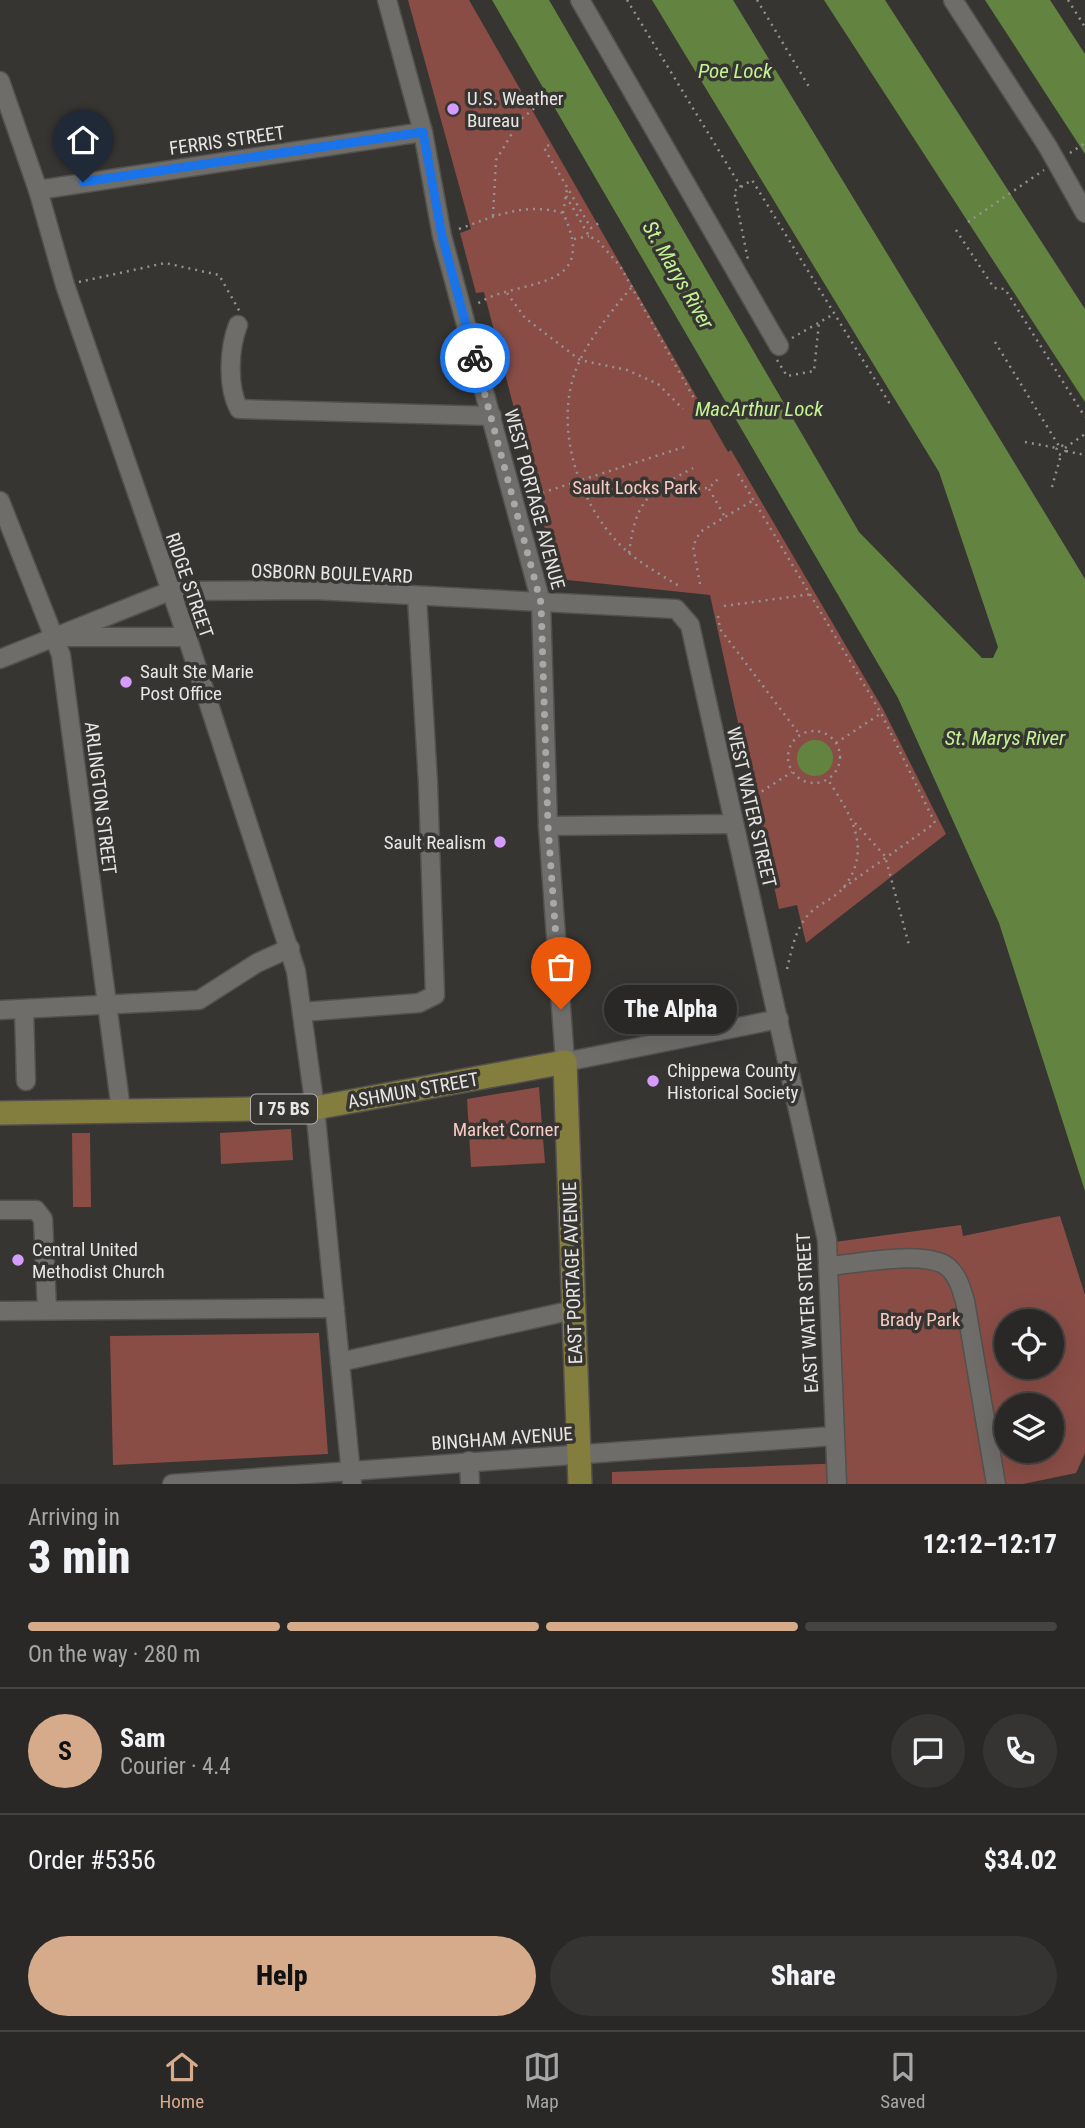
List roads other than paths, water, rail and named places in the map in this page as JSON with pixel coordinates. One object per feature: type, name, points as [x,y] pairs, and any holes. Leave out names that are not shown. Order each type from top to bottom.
[{"type":"main road","name":"ASHMUN STREET","points":[[0,1113],[315,1108],[565,1062]]},
{"type":"main road","name":"EAST PORTAGE AVENUE","points":[[565,1062],[580,1484]]},
{"type":"street","name":"WEST PORTAGE AVENUE","points":[[387,0],[423,132],[442,236],[541,603],[548,826],[565,1062]]},
{"type":"street","points":[[580,0],[779,346]]},
{"type":"street","points":[[953,0],[1048,147],[1085,213]]},
{"type":"street","name":"RIDGE STREET","points":[[0,81],[38,190],[65,285],[290,948],[315,1108],[351,1478]]},
{"type":"street","name":"FERRIS STREET","points":[[38,190],[423,132]]},
{"type":"street","points":[[238,325],[232,340],[232,397],[239,408],[492,416]]},
{"type":"street","name":"ARLINGTON STREET","points":[[0,501],[56,637],[121,1110]]},
{"type":"street","name":"OSBORN BOULEVARD","points":[[0,659],[170,591],[315,590],[676,610]]},
{"type":"street","points":[[302,1012],[419,1003],[435,995],[430,809],[418,597]]},
{"type":"street","name":"WEST WATER STREET","points":[[676,610],[690,625],[779,1019]]},
{"type":"street","points":[[56,637],[187,638]]},
{"type":"street","points":[[548,826],[734,824]]},
{"type":"street","points":[[0,1010],[199,1000],[257,963],[290,948]]},
{"type":"street","points":[[24,1010],[26,1081]]},
{"type":"street","name":"ASHMUN STREET","points":[[565,1062],[779,1019]]},
{"type":"street","name":"EAST WATER STREET","points":[[779,1019],[827,1240],[837,1484]]},
{"type":"street","points":[[0,1210],[36,1210],[43,1219],[47,1310]]},
{"type":"street","points":[[828,1266],[925,1258],[946,1266],[953,1273],[965,1301],[996,1484]]},
{"type":"street","points":[[0,1311],[335,1308]]},
{"type":"street","points":[[340,1362],[573,1310]]},
{"type":"street","name":"BINGHAM AVENUE","points":[[183,1484],[351,1478],[469,1461],[834,1436]]},
{"type":"street","points":[[469,1461],[470,1484]]},
{"type":"water","name":"St. Marys River","points":[[492,0],[549,0],[859,532],[982,658],[993,658],[998,647],[939,472],[652,0],[733,0],[1085,579],[1085,1191],[999,923],[898,698]]},
{"type":"water","points":[[824,0],[885,0],[1085,309],[1085,402]]},
{"type":"water","points":[[985,0],[1050,0],[1085,54],[1085,154]]},
{"type":"water","points":[[815,740],[828,745],[833,758],[828,771],[815,776],[802,771],[797,758],[802,745]]},
{"type":"place","name":"U.S. Weather Bureau","points":[[453,109]]},
{"type":"place","name":"Sault Ste Marie Post Office","points":[[126,682]]},
{"type":"place","name":"Sault Realism","points":[[500,842]]},
{"type":"place","name":"The Alpha","points":[[561,1009]]},
{"type":"place","name":"Chippewa County Historical Society","points":[[653,1081]]},
{"type":"place","name":"Central United Methodist Church","points":[[18,1260]]},
{"type":"water label","name":"Poe Lock","points":[[735,71]]},
{"type":"water label","name":"MacArthur Lock","points":[[759,409]]},
{"type":"park label","name":"Sault Locks Park","points":[[635,487]]},
{"type":"park label","name":"Market Corner","points":[[506,1129]]},
{"type":"park label","name":"Brady Park","points":[[920,1319]]}]
